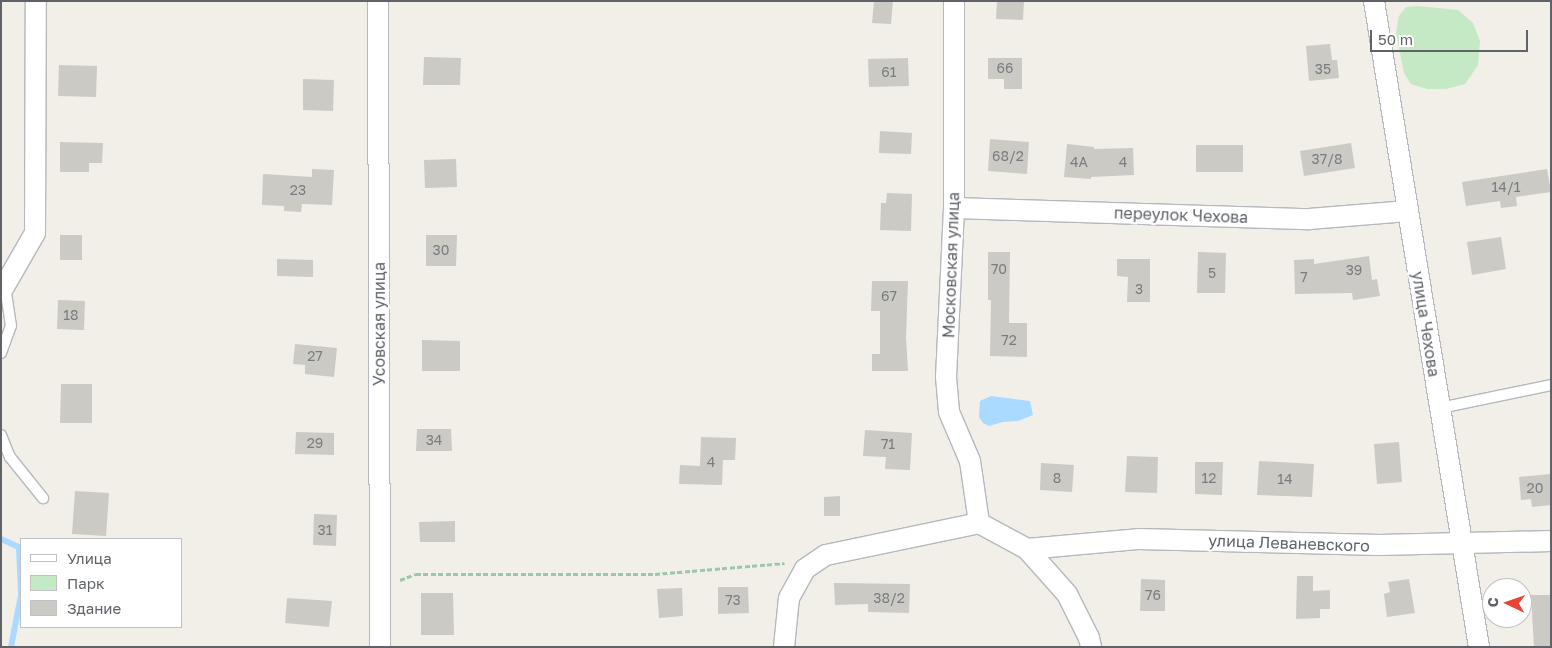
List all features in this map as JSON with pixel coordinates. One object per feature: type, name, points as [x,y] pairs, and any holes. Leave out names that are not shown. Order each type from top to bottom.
[{"type":"street","points":[[3,289],[35,233],[36,1]]},
{"type":"street","name":"Усовская улица","points":[[378,1],[380,647]]},
{"type":"street","name":"Московская улица","points":[[954,1],[954,208],[946,376],[950,412],[970,461],[979,523]]},
{"type":"street","name":"улица Чехова","points":[[1374,1],[1479,647]]},
{"type":"street","name":"переулок Чехова","points":[[954,208],[1309,218],[1408,211]]},
{"type":"street","points":[[784,647],[789,598],[805,569],[818,560],[826,555],[979,523],[1028,549],[1068,594],[1089,638],[1090,647]]},
{"type":"street","name":"улица Леваневского","points":[[1028,549],[1138,538],[1379,545],[1551,541]]},
{"type":"lane","points":[[1,353],[11,326],[3,289]]},
{"type":"lane","points":[[1440,408],[1551,386]]},
{"type":"lane","points":[[1,435],[10,457],[42,498]]},
{"type":"path","points":[[380,594],[397,581],[416,574],[632,575],[818,560]]},
{"type":"green space","points":[[1417,6],[1458,10],[1473,23],[1480,41],[1478,65],[1465,84],[1446,89],[1427,89],[1411,84],[1404,73],[1396,33],[1399,16],[1406,7]]},
{"type":"water","points":[[991,396],[1030,401],[1033,415],[1018,421],[1003,422],[989,426],[983,423],[979,417],[980,401]]},
{"type":"building","points":[[874,1],[893,1],[891,24],[872,23]]},
{"type":"building","points":[[997,1],[1024,1],[1023,20],[996,19]]},
{"type":"building","points":[[1330,44],[1332,60],[1337,60],[1339,78],[1309,81],[1306,46]]},
{"type":"building","points":[[424,57],[461,58],[460,85],[423,85]]},
{"type":"building","points":[[908,58],[909,86],[869,87],[868,59]]},
{"type":"building","points":[[988,58],[1022,58],[1022,89],[1004,89],[1004,79],[988,79]]},
{"type":"building","points":[[59,65],[97,66],[96,97],[58,96]]},
{"type":"building","points":[[303,79],[334,80],[333,111],[303,110]]},
{"type":"building","points":[[880,131],[912,133],[911,154],[879,153]]},
{"type":"building","points":[[990,139],[1029,142],[1027,174],[988,171]]},
{"type":"building","points":[[60,142],[103,143],[102,163],[89,163],[89,172],[60,172]]},
{"type":"building","points":[[1351,143],[1355,168],[1304,176],[1300,151]]},
{"type":"building","points":[[1067,144],[1094,147],[1094,149],[1133,148],[1134,175],[1091,177],[1091,179],[1064,177]]},
{"type":"building","points":[[1196,145],[1243,145],[1243,172],[1196,172]]},
{"type":"building","points":[[456,159],[457,187],[425,188],[424,160]]},
{"type":"building","points":[[312,169],[334,170],[332,205],[302,204],[301,212],[284,211],[284,206],[262,205],[263,174],[312,177]]},
{"type":"building","points":[[1547,169],[1551,192],[1516,197],[1517,206],[1501,208],[1500,201],[1466,206],[1462,182]]},
{"type":"building","points":[[887,193],[912,194],[911,231],[880,230],[881,203],[886,203]]},
{"type":"building","points":[[60,235],[82,235],[82,260],[60,260]]},
{"type":"building","points":[[426,235],[457,235],[456,266],[426,266]]},
{"type":"building","points":[[1501,237],[1506,269],[1472,275],[1467,242]]},
{"type":"building","points":[[988,252],[1010,252],[1009,323],[1027,323],[1027,357],[990,356],[991,300],[988,300]]},
{"type":"building","points":[[1198,252],[1226,253],[1225,293],[1197,293]]},
{"type":"building","points":[[1369,256],[1372,280],[1377,279],[1380,296],[1353,300],[1352,293],[1295,294],[1294,260],[1314,259],[1314,264]]},
{"type":"building","points":[[277,259],[313,260],[313,277],[277,276]]},
{"type":"building","points":[[1117,259],[1150,259],[1150,302],[1127,302],[1128,277],[1117,276]]},
{"type":"building","points":[[872,281],[908,281],[906,338],[908,371],[872,371],[872,354],[880,354],[880,311],[871,311]]},
{"type":"building","points":[[58,300],[85,301],[84,330],[57,329]]},
{"type":"building","points":[[422,340],[460,341],[460,371],[422,371]]},
{"type":"building","points":[[295,344],[337,348],[334,377],[305,374],[305,365],[293,364]]},
{"type":"building","points":[[61,384],[92,384],[92,423],[60,423]]},
{"type":"building","points":[[417,429],[451,429],[452,451],[416,451]]},
{"type":"building","points":[[865,430],[912,433],[910,470],[885,469],[886,457],[863,456]]},
{"type":"building","points":[[296,432],[334,433],[334,455],[295,454]]},
{"type":"building","points":[[701,437],[736,438],[735,460],[723,460],[722,485],[679,484],[680,465],[700,466]]},
{"type":"building","points":[[1399,442],[1402,482],[1377,484],[1374,444]]},
{"type":"building","points":[[1127,456],[1158,457],[1157,493],[1125,492]]},
{"type":"building","points":[[1259,461],[1314,464],[1312,497],[1257,495]]},
{"type":"building","points":[[1195,462],[1223,462],[1222,495],[1195,494]]},
{"type":"building","points":[[1041,463],[1074,465],[1072,492],[1040,490]]},
{"type":"building","points":[[1551,474],[1551,505],[1532,507],[1531,499],[1521,500],[1519,477]]},
{"type":"building","points":[[75,491],[109,493],[106,536],[72,534]]},
{"type":"building","points":[[840,496],[840,516],[824,516],[824,497]]},
{"type":"building","points":[[314,514],[337,515],[336,546],[313,545]]},
{"type":"building","points":[[455,521],[455,542],[420,542],[419,522]]},
{"type":"building","points":[[1297,576],[1313,576],[1313,591],[1330,590],[1330,609],[1320,609],[1320,618],[1296,619]]},
{"type":"building","points":[[1141,579],[1165,580],[1165,611],[1140,611]]},
{"type":"building","points":[[1409,579],[1415,613],[1387,617],[1384,594],[1390,592],[1388,582]]},
{"type":"building","points":[[834,583],[910,584],[909,613],[868,612],[868,604],[835,605]]},
{"type":"building","points":[[718,587],[748,587],[749,613],[718,614]]},
{"type":"building","points":[[682,588],[683,616],[659,618],[657,589]]},
{"type":"building","points":[[421,593],[453,593],[454,635],[421,635]]},
{"type":"building","points":[[1532,595],[1551,595],[1551,647],[1534,647]]},
{"type":"building","points":[[287,598],[332,601],[329,627],[285,623]]},
{"type":"waterway","points":[[1,539],[19,547],[20,570]]},
{"type":"waterway","points":[[11,647],[20,600]]}]
